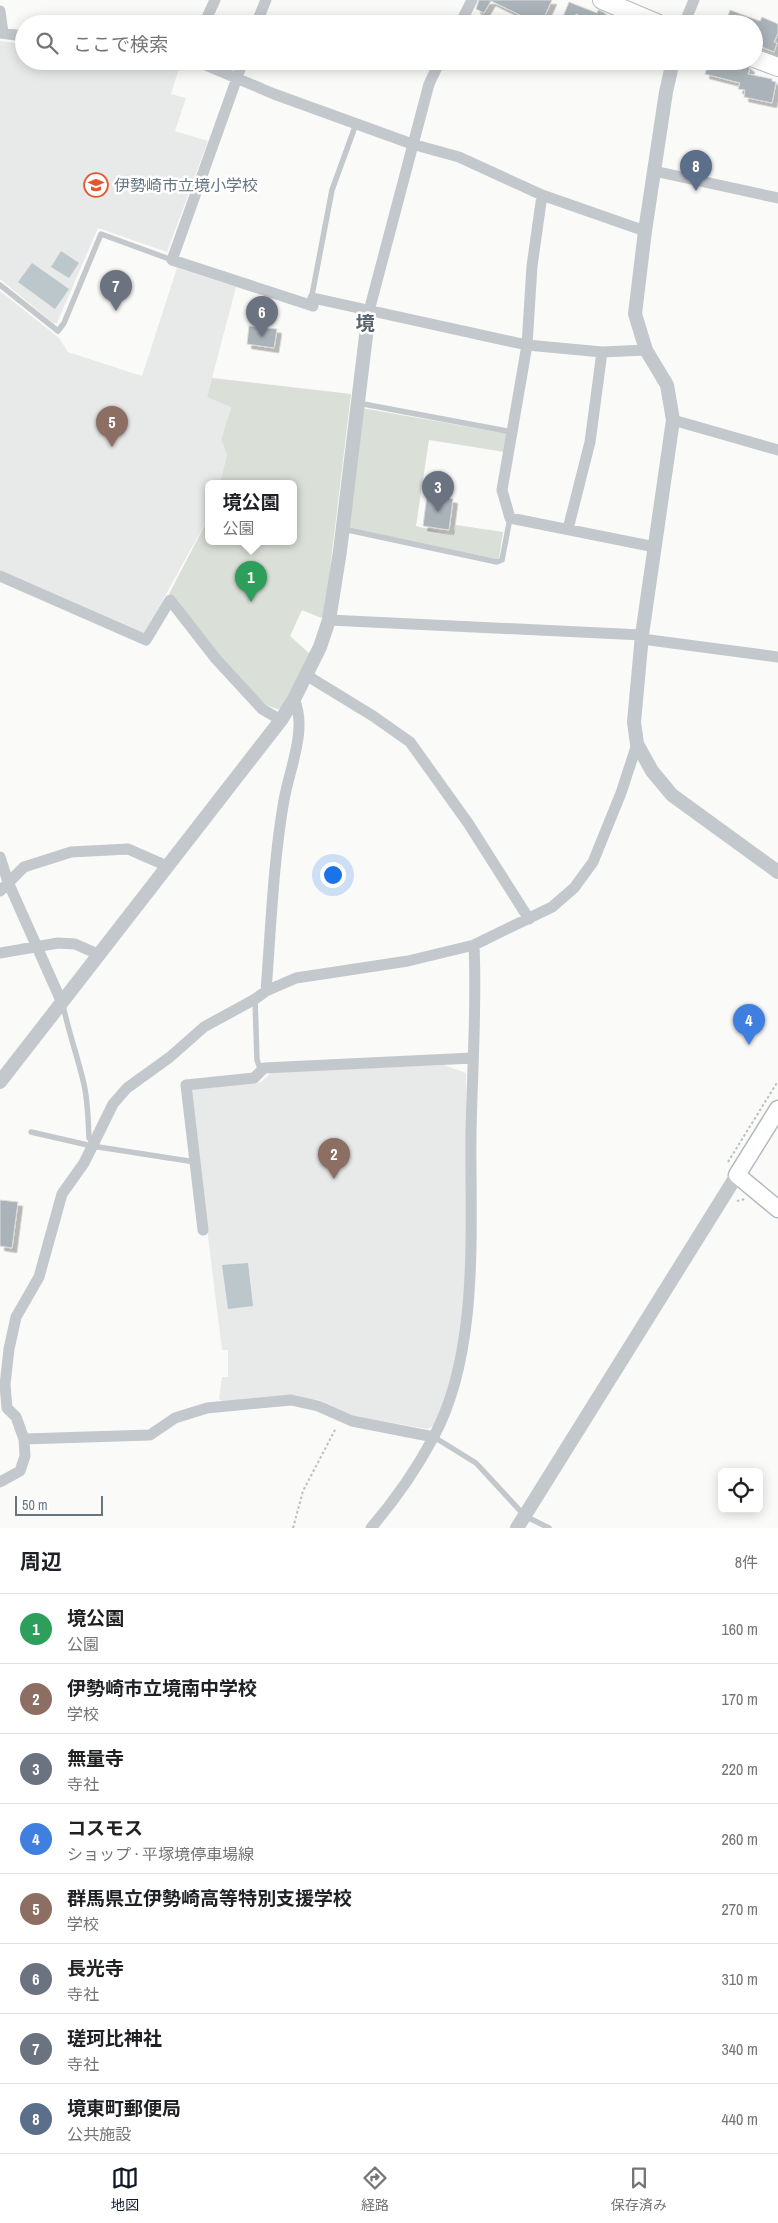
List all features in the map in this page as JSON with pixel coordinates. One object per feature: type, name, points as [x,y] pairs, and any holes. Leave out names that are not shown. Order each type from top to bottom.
[{"type":"main road","points":[[612,2],[640,15]]},
{"type":"main road","points":[[763,61],[778,67]]},
{"type":"main road","points":[[778,1109],[737,1175],[778,1209]]},
{"type":"street","points":[[208,15],[215,0]]},
{"type":"street","points":[[260,15],[266,0]]},
{"type":"street","points":[[464,15],[472,0]]},
{"type":"street","points":[[688,15],[694,0]]},
{"type":"street","points":[[0,10],[1,33],[15,35]]},
{"type":"street","points":[[218,70],[274,94],[356,124],[412,144],[459,157],[542,194],[645,231]]},
{"type":"street","points":[[240,70],[172,260],[313,306],[313,298],[527,345],[602,352],[646,350]]},
{"type":"street","points":[[0,1082],[281,720],[294,700],[320,647],[329,620],[343,529],[369,311],[412,144],[429,84],[436,70]]},
{"type":"street","points":[[671,70],[645,231],[635,314],[646,350],[667,385],[673,420],[642,637],[634,722],[637,744],[652,771],[672,795],[778,872]]},
{"type":"street","points":[[654,171],[778,198]]},
{"type":"street","points":[[542,194],[532,266],[527,345],[502,490],[510,518],[654,547]]},
{"type":"street","points":[[568,529],[590,442],[602,352]]},
{"type":"street","points":[[673,420],[778,450]]},
{"type":"street","points":[[0,576],[146,640],[170,600],[216,659],[262,709],[281,720]]},
{"type":"street","points":[[329,620],[642,637],[778,657]]},
{"type":"street","points":[[306,675],[373,716],[410,742],[468,823],[529,919]]},
{"type":"street","points":[[266,991],[273,894],[284,799],[296,751],[299,710],[294,700]]},
{"type":"street","points":[[0,1482],[20,1471],[26,1456],[24,1439],[16,1417],[7,1408],[5,1385],[9,1350],[16,1317],[39,1277],[62,1194],[93,1144],[113,1104],[127,1088],[170,1057],[204,1027],[266,991],[296,978],[408,961],[474,946],[552,907],[574,888],[593,862],[621,793],[637,744]]},
{"type":"street","points":[[0,891],[24,867],[71,852],[128,849],[167,866]]},
{"type":"street","points":[[0,856],[8,882],[62,1003]]},
{"type":"street","points":[[0,953],[58,942],[76,944],[100,955]]},
{"type":"street","points":[[371,1528],[406,1483],[434,1438],[449,1400],[462,1352],[470,1288],[474,946]]},
{"type":"street","points":[[202,1230],[186,1085],[254,1078],[264,1068],[473,1058]]},
{"type":"street","points":[[516,1528],[737,1175]]},
{"type":"street","points":[[24,1439],[150,1435],[175,1418],[207,1408],[292,1400],[318,1406],[352,1421],[434,1438]]},
{"type":"lane","points":[[313,298],[312,295],[332,190],[356,124]]},
{"type":"lane","points":[[0,285],[58,331],[64,323],[101,234],[172,260]]},
{"type":"lane","points":[[358,403],[512,432]]},
{"type":"lane","points":[[343,529],[498,562],[502,560],[510,518]]},
{"type":"lane","points":[[255,999],[257,1060],[261,1072]]},
{"type":"lane","points":[[62,1003],[83,1080],[88,1106],[88,1138],[93,1144]]},
{"type":"lane","points":[[31,1132],[195,1162]]},
{"type":"lane","points":[[434,1438],[476,1464],[525,1516],[549,1528]]},
{"type":"path","points":[[730,1155],[778,1081]]},
{"type":"path","points":[[737,1201],[748,1198]]},
{"type":"path","points":[[294,1528],[304,1491],[342,1416]]},
{"type":"shaded area","name":"伊勢崎市立境小学校","points":[[0,41],[15,43],[15,70],[178,70],[171,94],[186,98],[175,131],[208,141],[167,252],[98,228],[57,323],[53,323],[0,279]]},
{"type":"shaded area","points":[[61,251],[79,263],[69,278],[51,267]]},
{"type":"shaded area","points":[[32,263],[69,289],[55,309],[18,282]]},
{"type":"shaded area","points":[[177,268],[236,287],[207,397],[231,406],[221,440],[227,454],[221,480],[205,480],[205,523],[144,634],[0,571],[0,291],[59,338],[68,352],[142,376]]},
{"type":"shaded area","points":[[212,378],[351,394],[324,619],[302,610],[290,636],[311,655],[280,710],[263,704],[209,644],[169,594],[205,525],[205,545],[297,545],[297,480],[221,480],[227,454],[221,440],[231,407],[207,397]]},
{"type":"shaded area","points":[[362,408],[509,434],[505,452],[429,440],[416,526],[453,535],[456,525],[503,532],[499,558],[496,559],[349,529]]},
{"type":"shaded area","points":[[444,1065],[466,1073],[467,1268],[460,1343],[436,1424],[428,1429],[354,1416],[319,1400],[292,1396],[225,1403],[219,1399],[222,1377],[228,1377],[228,1350],[222,1350],[190,1090],[261,1082],[272,1072]]},
{"type":"shaded area","points":[[248,1263],[253,1306],[228,1309],[222,1265]]},
{"type":"building","points":[[479,0],[552,0],[545,15],[520,15],[491,1],[484,13],[476,9]]},
{"type":"building","points":[[569,2],[597,13],[598,10],[607,15],[576,14],[564,15]]},
{"type":"building","points":[[730,10],[744,15],[728,15]]},
{"type":"building","points":[[763,17],[778,24],[778,33],[774,42],[777,43],[774,52],[763,48]]},
{"type":"building","points":[[706,70],[749,70],[748,74],[772,79],[772,81],[776,82],[772,103],[744,97],[745,90],[738,89],[740,83],[705,74]]},
{"type":"building","points":[[249,326],[277,329],[274,348],[247,344]]},
{"type":"building","points":[[427,495],[453,499],[449,530],[423,526]]},
{"type":"building","points":[[0,1200],[18,1202],[12,1248],[0,1246]]},
{"type":"place","name":"伊勢崎市立境小学校","points":[[96,185]]},
{"type":"place","name":"境東町郵便局","points":[[696,191]]},
{"type":"place","name":"瑳珂比神社","points":[[116,311]]},
{"type":"place","name":"長光寺","points":[[262,337]]},
{"type":"place","name":"群馬県立伊勢崎高等特別支援学校","points":[[112,447]]},
{"type":"place","name":"無量寺","points":[[438,512]]},
{"type":"place","name":"境公園","points":[[251,602]]},
{"type":"place","name":"コスモス","points":[[749,1045]]},
{"type":"place","name":"伊勢崎市立境南中学校","points":[[334,1179]]},
{"type":"district","name":"境","points":[[365,323]]}]
